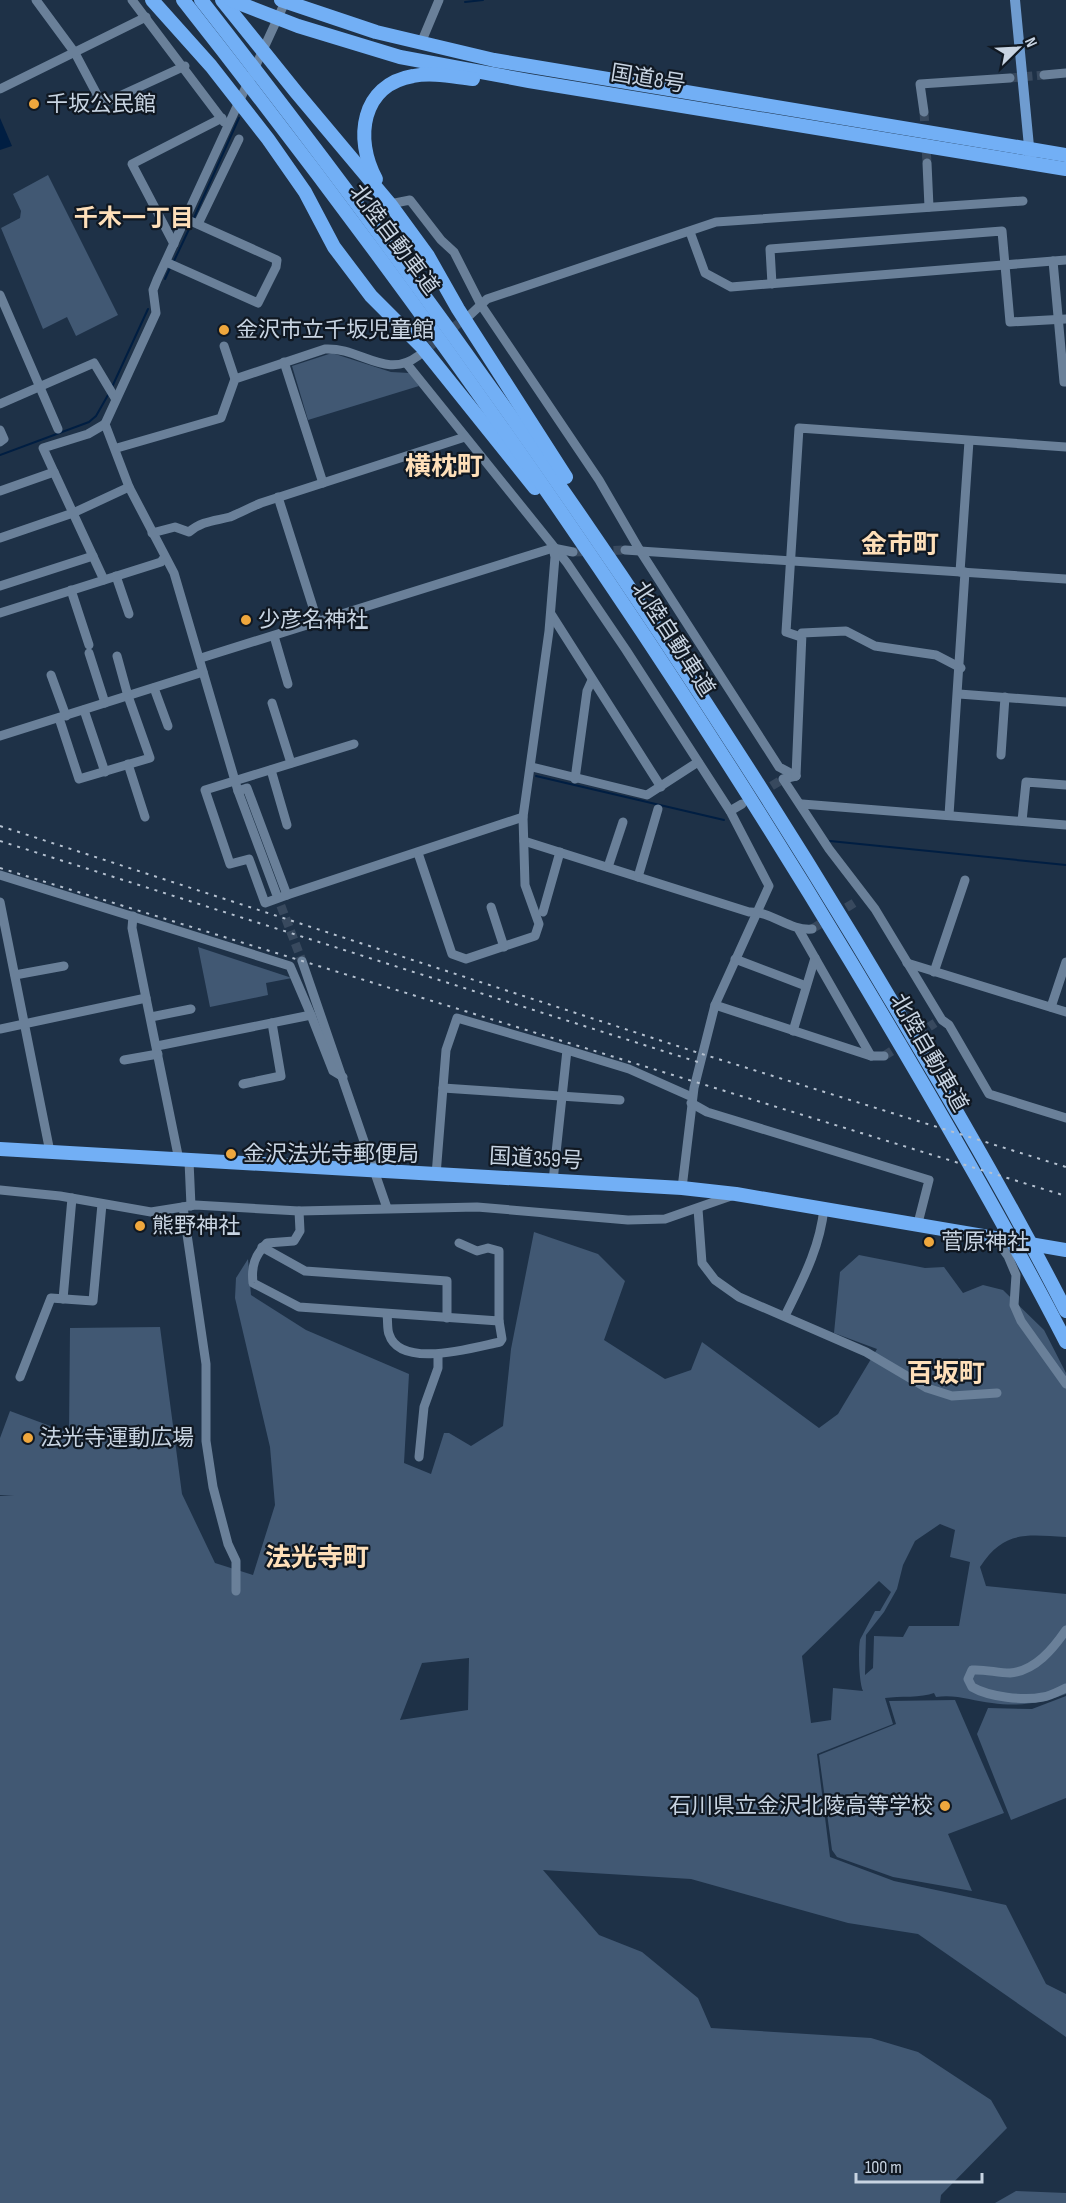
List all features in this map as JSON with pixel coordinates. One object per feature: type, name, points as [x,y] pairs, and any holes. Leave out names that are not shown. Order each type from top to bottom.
[{"type":"highway","name":"北陸自動車道","points":[[183,0],[426,318],[616,591],[765,821],[1058,1305]]},
{"type":"highway","name":"北陸自動車道","points":[[201,0],[286,109],[502,400],[685,670],[826,893],[950,1101],[1058,1305],[1066,1342]]},
{"type":"highway","points":[[222,0],[390,204],[428,256],[458,309],[528,416],[685,670]]},
{"type":"highway","name":"国道8号","points":[[231,0],[278,19],[400,57],[529,81],[1030,156],[1066,155]]},
{"type":"highway","points":[[153,1],[210,66],[268,139],[305,192],[334,246],[360,281],[422,347],[616,591]]},
{"type":"highway","name":"国道8号","points":[[284,1],[420,43],[494,60],[1030,156],[1066,169]]},
{"type":"highway","points":[[390,204],[371,171],[363,146],[367,116],[380,93],[398,80],[414,75],[529,81]]},
{"type":"highway","name":"国道359号","points":[[0,1149],[681,1188],[736,1194],[918,1223],[1066,1250]]},
{"type":"main road","points":[[1015,0],[1030,156]]},
{"type":"street","points":[[36,0],[75,53],[102,104],[184,66]]},
{"type":"street","points":[[132,0],[225,123]]},
{"type":"street","points":[[420,43],[438,0]]},
{"type":"street","points":[[192,221],[225,123],[278,19],[284,1]]},
{"type":"street","points":[[1,86],[75,53],[146,17]]},
{"type":"street","points":[[1044,75],[1066,74]]},
{"type":"street","points":[[924,112],[920,84],[1010,78]]},
{"type":"street","points":[[174,244],[132,164],[225,123]]},
{"type":"street","points":[[239,139],[192,221],[174,244],[170,264],[153,290],[156,313],[112,393],[105,424],[117,448],[129,487],[164,558],[174,573],[201,658],[236,786],[281,894]]},
{"type":"street","points":[[927,163],[929,207]]},
{"type":"street","points":[[390,204],[410,200],[441,240],[454,252],[481,305],[599,480],[639,549],[779,767],[796,776]]},
{"type":"street","points":[[470,315],[487,299],[716,222],[1023,201]]},
{"type":"street","points":[[170,264],[258,303],[276,267],[277,260],[192,221]]},
{"type":"street","points":[[772,284],[770,249],[1002,231],[1010,322],[1062,319]]},
{"type":"street","points":[[690,232],[705,273],[730,287],[1066,260]]},
{"type":"street","points":[[1053,261],[1062,319],[1064,382],[1066,382]]},
{"type":"street","points":[[0,295],[58,429]]},
{"type":"street","points":[[117,448],[221,418],[235,379],[224,346]]},
{"type":"street","points":[[235,379],[325,349],[337,348],[387,366],[407,364],[418,356]]},
{"type":"street","points":[[284,362],[323,483]]},
{"type":"street","points":[[0,404],[94,363],[112,393]]},
{"type":"street","points":[[407,364],[567,563],[730,811],[769,886],[716,1005],[692,1100],[681,1188]]},
{"type":"street","points":[[104,580],[43,448],[88,434],[105,424]]},
{"type":"street","points":[[801,637],[786,632],[799,428],[1066,447]]},
{"type":"street","points":[[0,430],[4,439],[0,442]]},
{"type":"street","points":[[152,533],[175,527],[189,532],[197,525],[212,519],[232,516],[278,497],[465,437]]},
{"type":"street","points":[[949,815],[961,668],[969,441]]},
{"type":"street","points":[[0,491],[54,472]]},
{"type":"street","points":[[0,538],[73,513],[129,487]]},
{"type":"street","points":[[278,497],[318,622]]},
{"type":"street","points":[[418,853],[448,950],[452,954],[466,959],[535,936],[539,924],[525,885],[523,817],[532,767],[550,612],[555,557],[553,548]]},
{"type":"street","points":[[201,658],[553,548],[573,552]]},
{"type":"street","points":[[625,550],[639,549],[1066,579]]},
{"type":"street","points":[[0,586],[93,556]]},
{"type":"street","points":[[0,613],[161,562],[164,558]]},
{"type":"street","points":[[116,576],[129,614]]},
{"type":"street","points":[[71,590],[105,703]]},
{"type":"street","points":[[550,612],[662,787]]},
{"type":"street","points":[[796,776],[802,633],[846,631],[875,646],[936,655],[961,668]]},
{"type":"street","points":[[274,636],[288,684]]},
{"type":"street","points":[[51,675],[80,779],[150,758],[128,696],[117,656]]},
{"type":"street","points":[[0,736],[203,672]]},
{"type":"street","points":[[575,778],[587,691],[592,680]]},
{"type":"street","points":[[154,688],[168,726]]},
{"type":"street","points":[[959,694],[1066,702]]},
{"type":"street","points":[[1001,755],[1005,697]]},
{"type":"street","points":[[272,703],[291,763]]},
{"type":"street","points":[[84,710],[105,771]]},
{"type":"street","points":[[354,744],[271,770],[236,786],[205,790],[230,864],[249,859],[265,903],[281,894],[418,853],[523,817]]},
{"type":"street","points":[[532,767],[647,795],[698,762]]},
{"type":"street","points":[[128,764],[145,817]]},
{"type":"street","points":[[271,770],[287,825]]},
{"type":"street","points":[[796,776],[783,779],[864,898],[875,909],[939,1022],[949,1025],[989,1094],[1066,1118]]},
{"type":"street","points":[[1022,821],[1026,782],[1066,785]]},
{"type":"street","points":[[730,811],[742,804]]},
{"type":"street","points":[[802,804],[1066,825]]},
{"type":"street","points":[[638,877],[658,809]]},
{"type":"street","points":[[608,867],[623,822]]},
{"type":"street","points":[[524,841],[749,912],[757,912],[799,930],[812,929]]},
{"type":"street","points":[[543,912],[560,852]]},
{"type":"street","points":[[0,875],[290,966],[333,1071],[343,1077]]},
{"type":"street","points":[[934,972],[965,880]]},
{"type":"street","points":[[854,903],[864,898]]},
{"type":"street","points":[[0,905],[11,950],[50,1152]]},
{"type":"street","points":[[491,907],[504,947]]},
{"type":"street","points":[[133,916],[132,928],[146,998],[184,1161],[187,1207],[206,1364],[206,1441],[213,1488],[228,1544],[236,1561],[236,1591]]},
{"type":"street","points":[[799,930],[871,1056]]},
{"type":"street","points":[[0,951],[11,950]]},
{"type":"street","points":[[793,1031],[815,958]]},
{"type":"street","points":[[735,960],[806,986]]},
{"type":"street","points":[[302,961],[387,1208]]},
{"type":"street","points":[[1051,1007],[1066,962]]},
{"type":"street","points":[[907,963],[1066,1012]]},
{"type":"street","points":[[15,975],[64,966]]},
{"type":"street","points":[[0,1029],[146,998]]},
{"type":"street","points":[[716,1005],[871,1056],[884,1056]]},
{"type":"street","points":[[151,1017],[191,1009]]},
{"type":"street","points":[[124,1060],[311,1015]]},
{"type":"street","points":[[436,1175],[446,1050],[457,1018],[629,1070],[692,1100],[707,1112],[929,1180],[918,1223]]},
{"type":"street","points":[[243,1084],[281,1076],[272,1023]]},
{"type":"street","points":[[553,1181],[567,1050]]},
{"type":"street","points":[[443,1088],[620,1100]]},
{"type":"street","points":[[0,1190],[72,1198],[151,1212],[187,1207],[299,1211],[514,1208],[579,1217],[628,1220],[665,1220],[736,1194]]},
{"type":"street","points":[[63,1299],[72,1198]]},
{"type":"street","points":[[20,1377],[51,1298],[93,1301],[102,1204]]},
{"type":"street","points":[[785,1316],[815,1253],[824,1208]]},
{"type":"street","points":[[698,1209],[702,1263],[714,1280],[740,1297],[866,1352],[927,1388],[952,1396],[997,1393]]},
{"type":"street","points":[[299,1211],[300,1232],[294,1241],[267,1243],[262,1247],[252,1268],[253,1283],[299,1307],[387,1315],[499,1321]]},
{"type":"street","points":[[995,1238],[1008,1256],[1016,1275],[1014,1305],[1021,1321],[1066,1384]]},
{"type":"street","points":[[387,1315],[389,1335],[396,1345],[424,1356],[500,1342],[502,1339],[499,1321],[499,1251],[488,1248],[477,1251],[459,1243]]},
{"type":"street","points":[[262,1247],[305,1271],[447,1281],[447,1318]]},
{"type":"street","points":[[419,1457],[423,1407],[438,1368],[438,1354]]},
{"type":"street","points":[[1066,1630],[1055,1647],[1030,1667],[1010,1672],[972,1670],[968,1679],[972,1688],[981,1693],[1023,1697],[1044,1697],[1066,1688]]},
{"type":"shaded area","points":[[0,118],[12,146],[0,150]]},
{"type":"shaded area","points":[[48,175],[118,315],[76,336],[67,317],[43,329],[1,228],[20,218],[21,211],[13,194]]},
{"type":"shaded area","points":[[332,353],[391,372],[409,373],[419,386],[308,420],[292,366]]},
{"type":"shaded area","points":[[198,947],[292,978],[266,983],[268,995],[210,1007]]},
{"type":"shaded area","points":[[534,1232],[598,1254],[625,1281],[604,1340],[665,1379],[691,1370],[702,1342],[819,1428],[838,1414],[877,1349],[834,1333],[840,1272],[859,1255],[925,1268],[944,1267],[963,1293],[983,1285],[1003,1290],[1044,1330],[1066,1373],[1066,1537],[1017,1537],[998,1546],[980,1567],[986,1586],[1066,1594],[1066,1694],[1039,1702],[1012,1705],[957,1697],[936,1697],[934,1693],[923,1696],[885,1698],[893,1724],[817,1754],[830,1857],[894,1881],[1006,1905],[1046,1984],[1066,1994],[1066,2037],[918,1934],[848,1923],[691,1879],[543,1870],[599,1935],[642,1952],[698,1998],[711,2028],[871,2038],[918,2052],[991,2100],[1007,2128],[941,2195],[940,2203],[0,2203],[0,1496],[14,1496],[0,1495],[0,1438],[10,1411],[69,1433],[70,1328],[160,1327],[182,1494],[215,1563],[253,1575],[275,1505],[270,1447],[235,1298],[236,1278],[248,1259],[251,1295],[306,1330],[409,1374],[404,1463],[431,1474],[444,1433],[449,1433],[471,1446],[503,1426],[511,1349]],"holes":[[[940,1524],[955,1530],[950,1557],[970,1562],[959,1626],[909,1626],[903,1637],[874,1636],[873,1668],[865,1675],[866,1635],[884,1612],[897,1589],[903,1565],[915,1541]],[[879,1581],[891,1592],[880,1611],[875,1611],[860,1640],[859,1666],[863,1691],[833,1688],[831,1720],[811,1723],[802,1656]],[[469,1658],[468,1710],[400,1720],[422,1663]]]},
{"type":"shaded area","points":[[1066,1696],[1066,1798],[1011,1820],[977,1734],[988,1708],[1032,1709]]},
{"type":"shaded area","points":[[955,1700],[1004,1813],[948,1834],[972,1891],[893,1877],[837,1857],[832,1850],[819,1755],[896,1724],[889,1701]]},
{"type":"shaded area","points":[[1016,2191],[1066,2193],[1066,2203],[995,2203]]},
{"type":"waterway","points":[[465,2],[483,0]]},
{"type":"waterway","points":[[193,220],[239,118]]},
{"type":"waterway","points":[[173,263],[191,225]]},
{"type":"waterway","points":[[165,279],[170,268]]},
{"type":"waterway","points":[[112,387],[148,309]]},
{"type":"waterway","points":[[0,455],[89,422],[96,416],[108,395]]},
{"type":"waterway","points":[[536,776],[724,820]]},
{"type":"waterway","points":[[830,841],[1066,865]]},
{"type":"tunnel","points":[[1010,78],[1044,75]]},
{"type":"tunnel","points":[[924,112],[927,163]]},
{"type":"tunnel","points":[[420,354],[468,316]]},
{"type":"tunnel","points":[[573,552],[625,550]]},
{"type":"tunnel","points":[[760,793],[783,779]]},
{"type":"tunnel","points":[[276,893],[302,961]]},
{"type":"tunnel","points":[[812,929],[854,903]]},
{"type":"tunnel","points":[[884,1056],[935,1023]]},
{"type":"railway","points":[[0,826],[702,1054],[1066,1167]]},
{"type":"railway","points":[[0,841],[701,1063]]},
{"type":"railway","points":[[0,868],[1066,1196]]},
{"type":"place","name":"千坂公民館","points":[[34,104]]},
{"type":"place","name":"金沢市立千坂児童館","points":[[224,330]]},
{"type":"place","name":"少彦名神社","points":[[246,620]]},
{"type":"place","name":"金沢法光寺郵便局","points":[[231,1154]]},
{"type":"place","name":"熊野神社","points":[[140,1226]]},
{"type":"place","name":"菅原神社","points":[[929,1242]]},
{"type":"place","name":"法光寺運動広場","points":[[28,1438]]},
{"type":"place","name":"石川県立金沢北陵高等学校","points":[[945,1806]]},
{"type":"district","name":"千木一丁目","points":[[134,218]]},
{"type":"district","name":"横枕町","points":[[444,467]]},
{"type":"district","name":"金市町","points":[[900,545]]},
{"type":"district","name":"百坂町","points":[[946,1374]]},
{"type":"district","name":"法光寺町","points":[[317,1558]]}]
